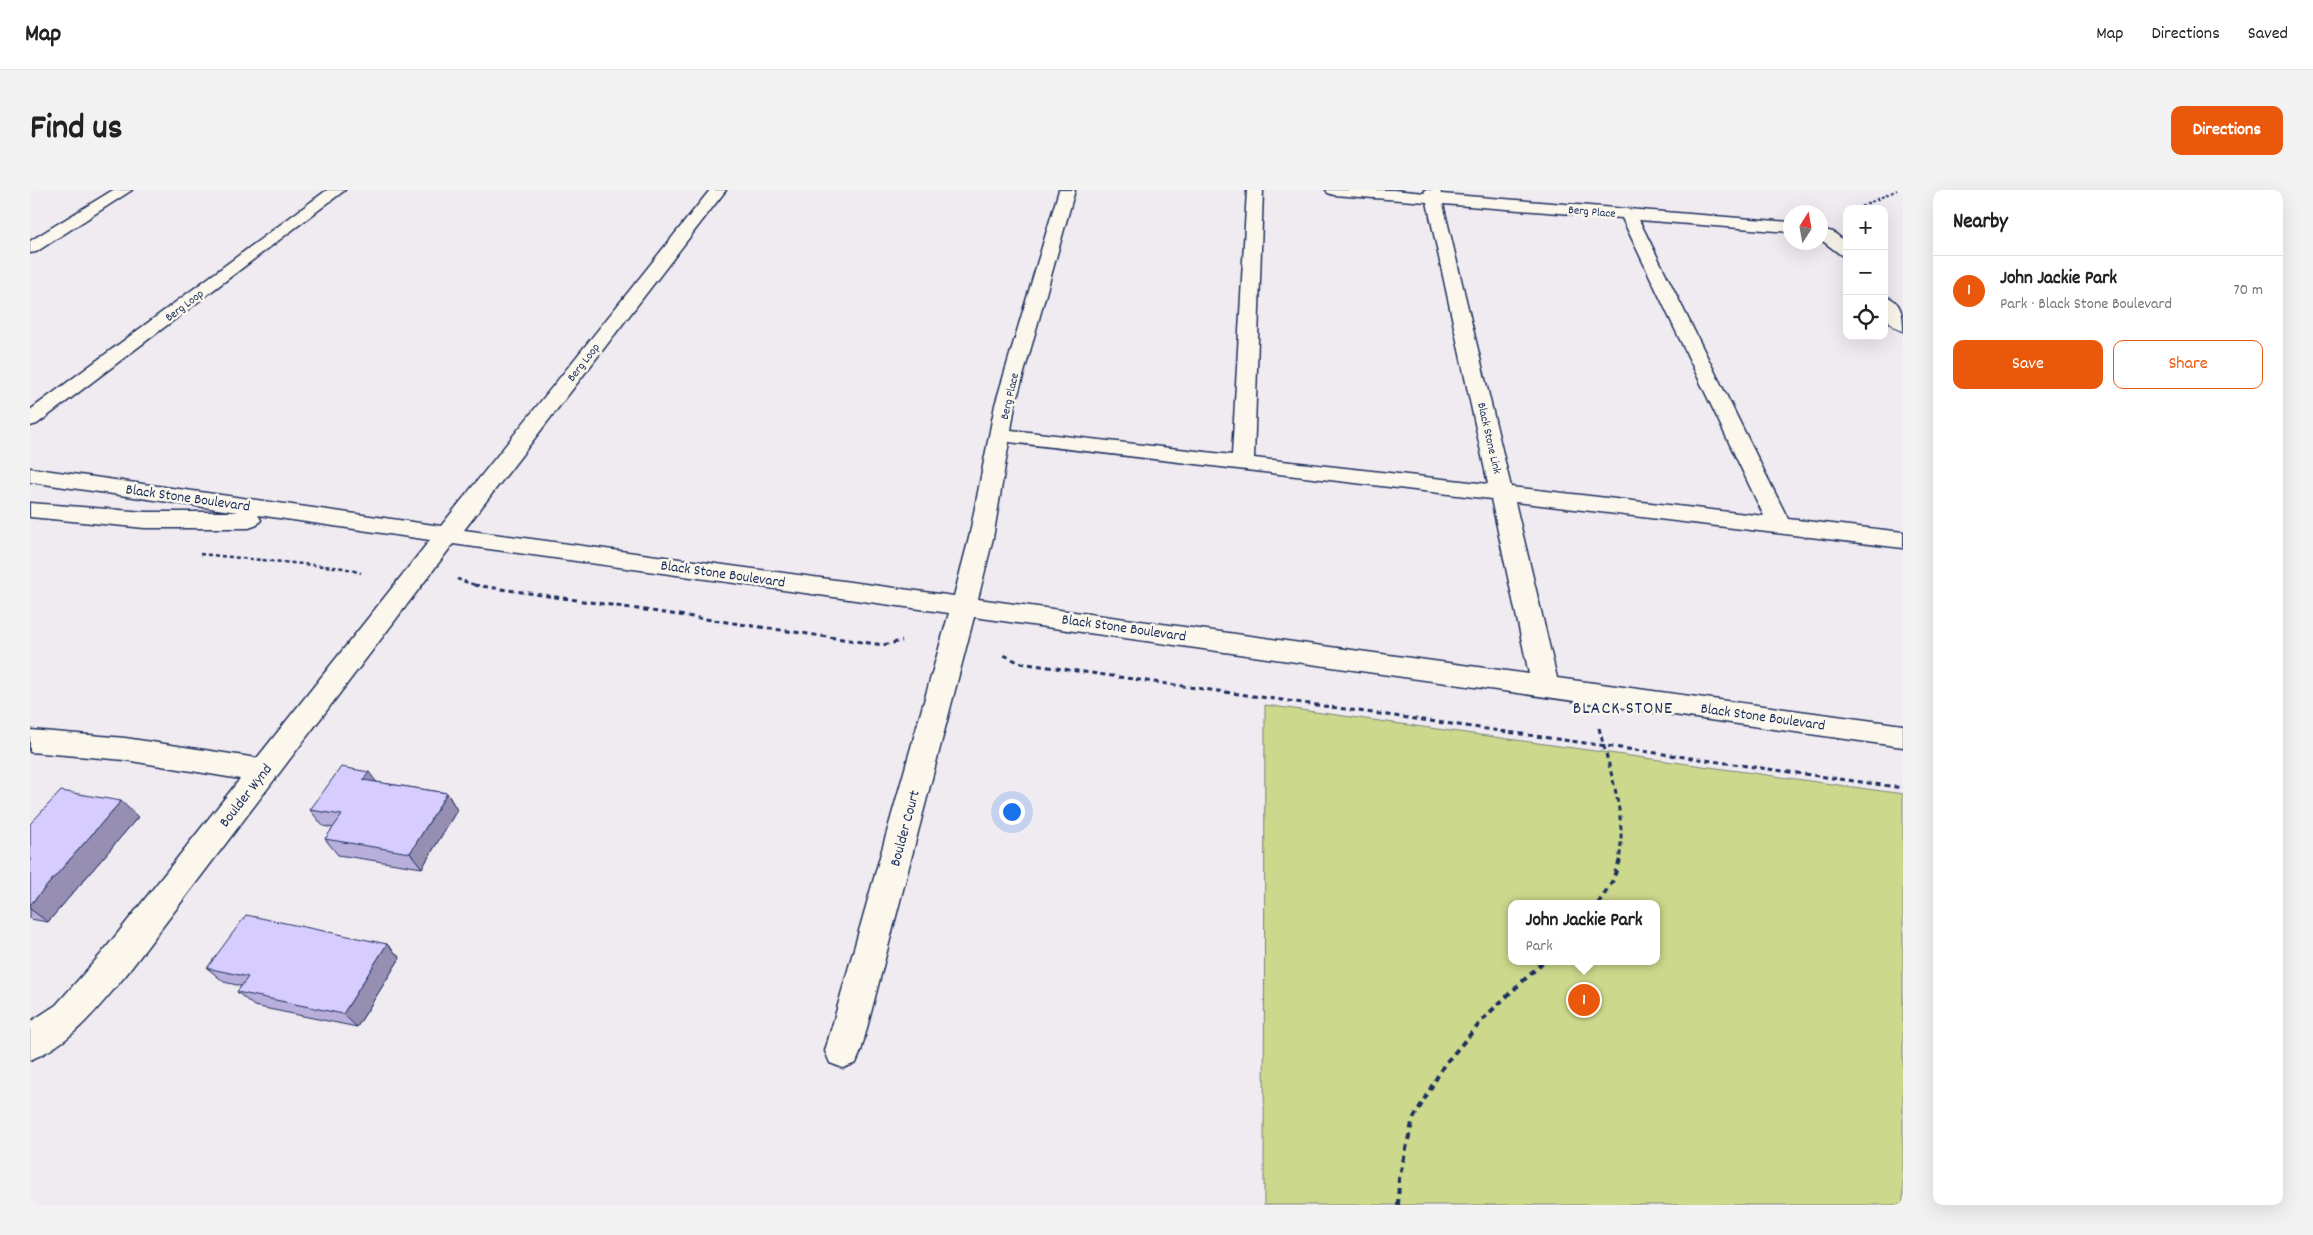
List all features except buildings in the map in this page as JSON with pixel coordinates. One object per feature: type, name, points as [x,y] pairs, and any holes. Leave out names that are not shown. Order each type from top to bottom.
[{"type":"street","points":[[30,248],[124,190]]},
{"type":"street","name":"Berg Loop","points":[[30,420],[337,190]]},
{"type":"street","name":"Berg Loop","points":[[448,534],[718,190]]},
{"type":"street","name":"Berg Place","points":[[963,605],[980,538],[1001,435],[1005,405],[1067,190]]},
{"type":"street","points":[[1242,464],[1254,190]]},
{"type":"street","name":"Berg Place","points":[[1334,190],[1433,194],[1628,214],[1783,226]]},
{"type":"street","name":"Black Stone Link","points":[[1433,194],[1503,493],[1545,686]]},
{"type":"street","points":[[1628,214],[1780,526]]},
{"type":"street","points":[[1828,237],[1846,250]]},
{"type":"street","points":[[1888,306],[1903,325]]},
{"type":"street","points":[[1001,435],[1903,540]]},
{"type":"street","name":"Black Stone Boulevard","points":[[30,475],[1903,736]]},
{"type":"street","name":"Black Stone Boulevard","points":[[30,510],[145,520],[345,520]]},
{"type":"street","name":"Boulder Wynd","points":[[30,1043],[68,1017],[114,964],[448,534]]},
{"type":"street","name":"Boulder Court","points":[[843,1051],[963,605]]},
{"type":"street","points":[[30,741],[124,749],[264,771]]},
{"type":"path","points":[[1865,205],[1897,190]]},
{"type":"path","points":[[195,554],[344,568],[360,573]]},
{"type":"path","points":[[457,579],[477,586],[883,645],[902,641]]},
{"type":"path","points":[[1004,655],[1020,663],[1903,788]]},
{"type":"path","points":[[1598,723],[1619,798],[1624,832],[1621,861],[1606,894],[1601,900]]},
{"type":"path","points":[[1398,1205],[1399,1179],[1413,1119],[1444,1065],[1487,1015],[1540,965]]},
{"type":"green space","points":[[1265,705],[1903,794],[1903,1205],[1264,1205]]},
{"type":"place","name":"John Jackie Park","points":[[1584,1000]]},
{"type":"district","name":"BLACK STONE","points":[[1623,707]]}]
